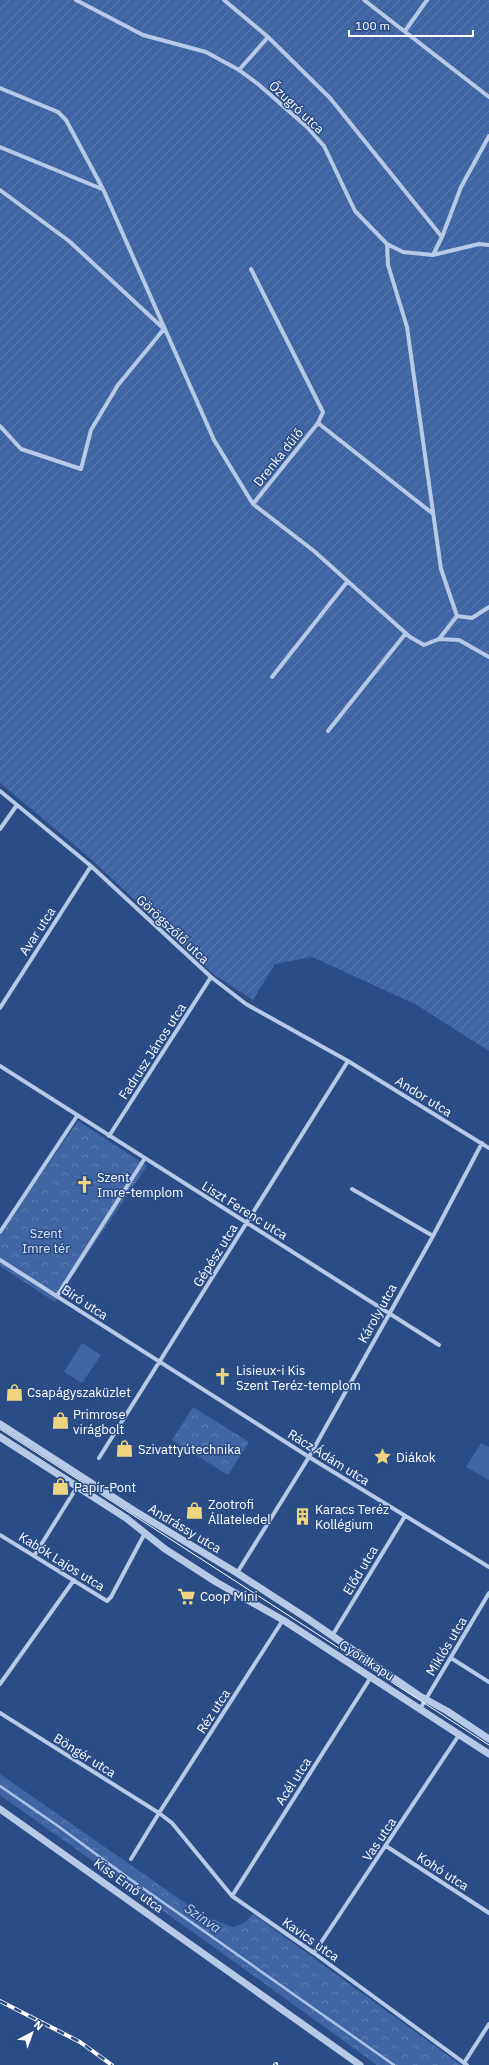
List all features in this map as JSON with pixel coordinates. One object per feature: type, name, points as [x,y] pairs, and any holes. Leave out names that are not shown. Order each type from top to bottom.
[{"type":"street","name":"Őzugró utca","points":[[76,0],[143,35],[196,48],[239,70],[307,127],[324,146],[356,212],[387,244],[403,252],[433,255],[479,244],[489,245]]},
{"type":"street","points":[[224,0],[268,37],[330,98],[442,237]]},
{"type":"street","points":[[364,0],[489,97]]},
{"type":"street","points":[[404,31],[427,0]]},
{"type":"street","points":[[239,70],[268,37]]},
{"type":"street","points":[[0,88],[58,112],[66,120],[103,189],[214,440],[253,504],[314,551],[406,633],[424,645],[439,639],[459,640],[489,657]]},
{"type":"street","points":[[433,255],[442,237],[460,187],[489,136]]},
{"type":"street","points":[[0,147],[70,174],[103,189]]},
{"type":"street","points":[[0,190],[70,241],[164,329]]},
{"type":"street","points":[[387,244],[388,265],[407,327],[441,569],[456,616]]},
{"type":"street","points":[[251,269],[323,412],[318,423],[432,513]]},
{"type":"street","points":[[0,426],[21,449],[81,469],[91,430],[118,384],[164,329]]},
{"type":"street","name":"Drenka dűlő","points":[[253,504],[318,423]]},
{"type":"street","points":[[272,677],[347,582]]},
{"type":"street","points":[[456,616],[472,618],[489,608]]},
{"type":"street","points":[[439,639],[456,616]]},
{"type":"street","points":[[328,731],[406,633]]},
{"type":"street","name":"Görögszőlő utca","points":[[0,791],[91,866],[211,977],[246,1004],[348,1061]]},
{"type":"street","points":[[0,829],[18,805]]},
{"type":"street","name":"Avar utca","points":[[0,1008],[91,866]]},
{"type":"street","name":"Fadrusz János utca","points":[[110,1136],[211,977]]},
{"type":"street","name":"Andor utca","points":[[348,1061],[489,1148]]},
{"type":"street","name":"Gépész utca","points":[[98,1458],[348,1061]]},
{"type":"street","name":"Liszt Ferenc utca","points":[[0,1066],[439,1345]]},
{"type":"street","points":[[0,1232],[77,1116]]},
{"type":"street","name":"Károly utca","points":[[237,1573],[309,1457],[388,1313],[433,1236],[482,1143]]},
{"type":"street","points":[[57,1296],[145,1158]]},
{"type":"street","points":[[352,1189],[433,1236]]},
{"type":"street","name":"Bíró utca","points":[[0,1260],[159,1361]]},
{"type":"street","name":"Rácz Ádám utca","points":[[159,1361],[309,1457],[489,1566]]},
{"type":"street","name":"Andrássy utca","points":[[0,1424],[132,1510],[237,1573]]},
{"type":"street","name":"Andrássy utca","points":[[0,1437],[77,1486],[145,1532],[165,1549],[230,1590]]},
{"type":"street","points":[[34,1556],[77,1486]]},
{"type":"street","name":"Előd utca","points":[[332,1636],[405,1516]]},
{"type":"street","name":"Kabók Lajos utca","points":[[0,1535],[107,1601],[111,1597],[145,1532]]},
{"type":"street","name":"Győri kapu","points":[[237,1573],[426,1700],[447,1711],[489,1739]]},
{"type":"street","points":[[0,1684],[74,1580]]},
{"type":"street","name":"Győri kapu","points":[[230,1590],[283,1620],[489,1754]]},
{"type":"street","name":"Miklós utca","points":[[420,1709],[489,1593]]},
{"type":"street","name":"Réz utca","points":[[131,1859],[283,1620]]},
{"type":"street","points":[[451,1658],[489,1682]]},
{"type":"street","name":"Acél utca","points":[[232,1896],[371,1677]]},
{"type":"street","name":"Böngér utca","points":[[0,1714],[159,1813]]},
{"type":"street","name":"Vas utca","points":[[314,1953],[459,1735]]},
{"type":"street","name":"Kiss Ernő utca","points":[[0,1809],[360,2065]]},
{"type":"street","name":"Kavics utca","points":[[159,1813],[172,1823],[232,1896],[314,1953],[465,2064]]},
{"type":"street","name":"Kohó utca","points":[[386,1846],[489,1913]]},
{"type":"street","points":[[465,2064],[489,2024]]},
{"type":"green space","points":[[0,0],[489,0],[489,1051],[415,1004],[312,957],[275,964],[253,1000],[213,974],[90,858],[0,783]]},
{"type":"green space","name":"Szent Imre tér","points":[[78,1121],[147,1166],[55,1302],[0,1266],[0,1233]]},
{"type":"green space","points":[[82,1343],[101,1355],[82,1383],[64,1372]]},
{"type":"green space","points":[[193,1407],[249,1442],[228,1475],[172,1440]]},
{"type":"green space","points":[[481,1443],[489,1447],[489,1480],[466,1467]]},
{"type":"green space","points":[[0,1774],[204,1916],[233,1927],[246,1922],[253,1914],[461,2065],[377,2065],[0,1795]]},
{"type":"waterway","name":"Szinva","points":[[0,1786],[394,2065]]},
{"type":"tram line","points":[[0,1429],[489,1745]]},
{"type":"railway","points":[[0,2001],[80,2042],[112,2065]]},
{"type":"place","name":"Szent Imre-templom","points":[[84,1184]]},
{"type":"place","name":"Lisieux-i Kis Szent Teréz-templom","points":[[223,1377]]},
{"type":"place","name":"Csapágyszaküzlet","points":[[14,1392]]},
{"type":"place","name":"Primrose virágbolt","points":[[60,1421]]},
{"type":"place","name":"Szivattyútechnika","points":[[125,1449]]},
{"type":"place","name":"Diákok","points":[[383,1457]]},
{"type":"place","name":"Papír-Pont","points":[[61,1487]]},
{"type":"place","name":"Zootrofi Állateledel","points":[[195,1511]]},
{"type":"place","name":"Karacs Teréz Kollégium","points":[[302,1516]]},
{"type":"place","name":"Coop Mini","points":[[187,1596]]}]
